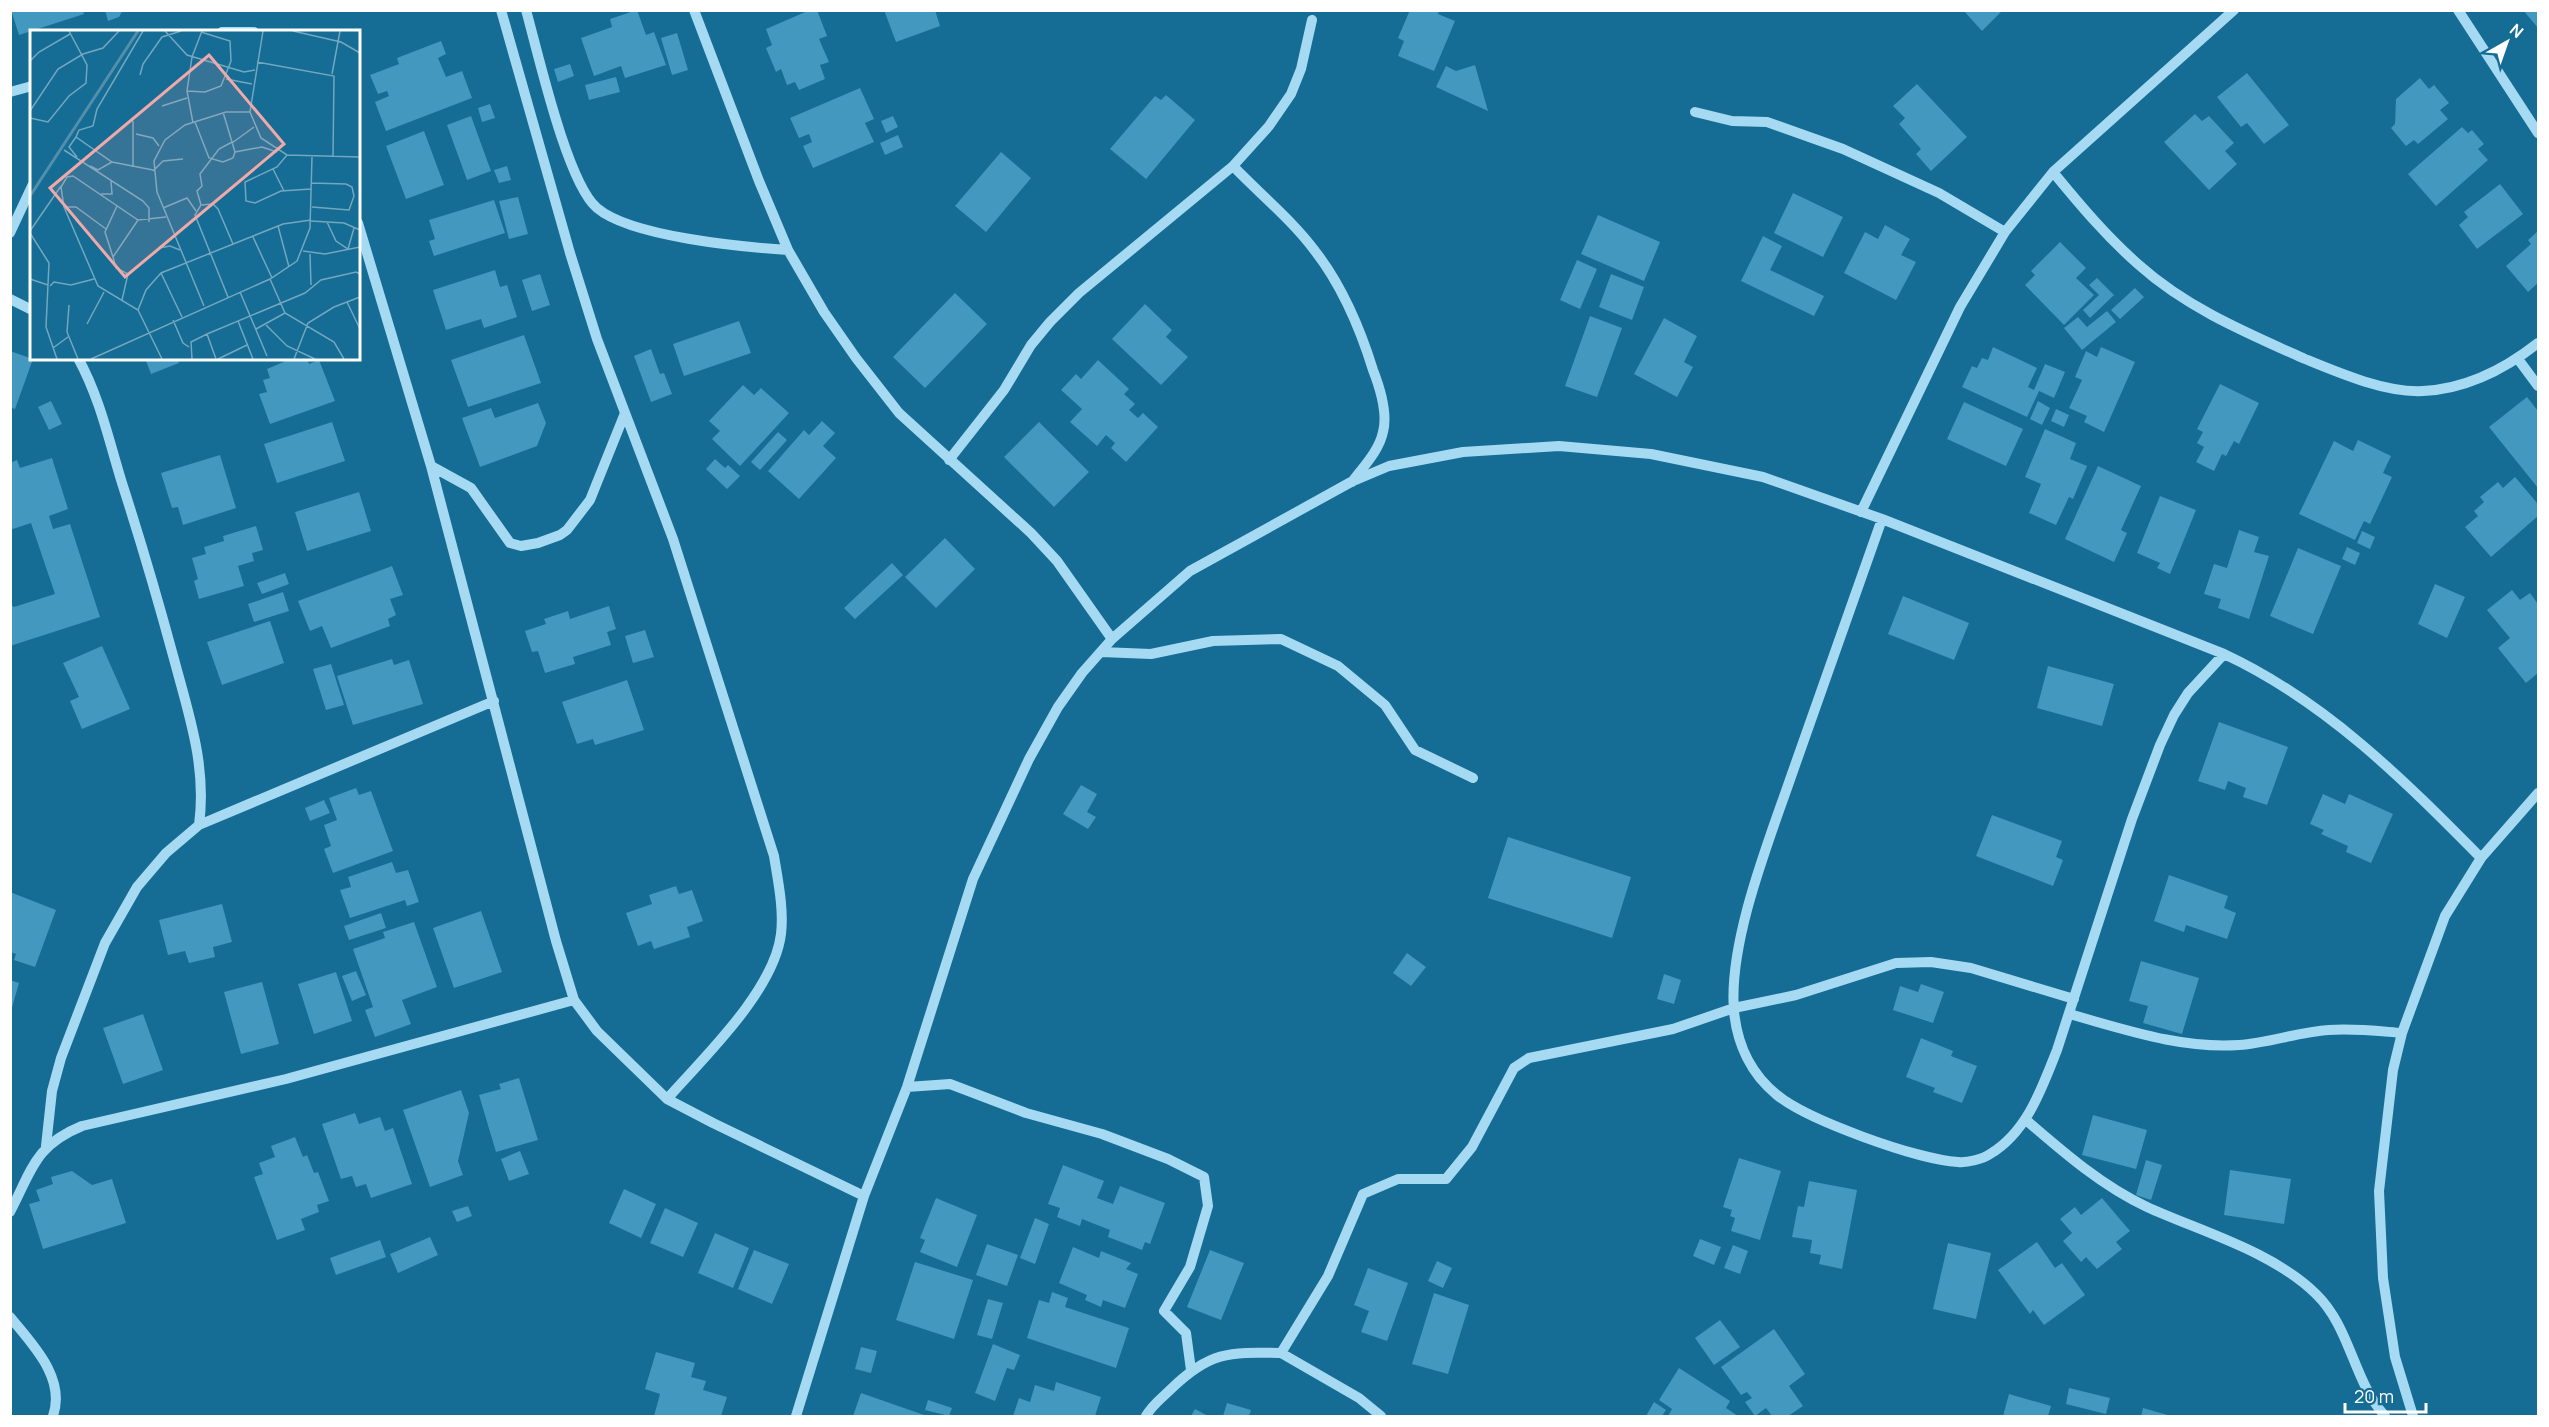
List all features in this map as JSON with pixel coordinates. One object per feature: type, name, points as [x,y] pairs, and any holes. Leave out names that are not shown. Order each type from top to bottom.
[{"type":"street","points":[[501,10],[570,253],[597,339],[652,480],[676,549],[774,856],[780,891],[781,935],[769,972],[754,997],[667,1099]]},
{"type":"street","points":[[526,10],[556,117],[580,186],[597,208],[614,218],[644,228],[732,246],[789,250]]},
{"type":"street","points":[[694,10],[759,181],[789,250],[825,312],[856,358],[899,412],[1030,533],[1057,561],[1112,639]]},
{"type":"street","points":[[1861,512],[1959,307],[2006,232],[2053,172],[2234,10]]},
{"type":"street","points":[[2458,10],[2538,133]]},
{"type":"street","points":[[949,460],[1004,390],[1031,345],[1050,322],[1079,293],[1233,166],[1269,126],[1291,94],[1301,69],[1312,20]]},
{"type":"street","points":[[10,92],[30,87]]},
{"type":"street","points":[[1695,112],[1732,121],[1767,122],[1834,145],[1939,193],[2006,232]]},
{"type":"street","points":[[1233,166],[1315,250],[1341,290],[1363,337],[1379,387],[1384,420],[1383,433],[1376,451],[1352,482]]},
{"type":"street","points":[[2053,172],[2090,218],[2140,266],[2178,295],[2223,321],[2328,369],[2390,388],[2421,392],[2455,387],[2490,374],[2518,359],[2538,343]]},
{"type":"street","points":[[10,233],[30,190]]},
{"type":"street","points":[[360,230],[431,466],[556,941],[574,1000],[597,1031],[667,1099],[713,1124],[864,1196]]},
{"type":"street","points":[[10,299],[30,309]]},
{"type":"street","points":[[2518,359],[2538,386]]},
{"type":"street","points":[[79,360],[92,386],[103,418],[150,569],[194,733],[202,780],[199,825]]},
{"type":"street","points":[[431,466],[471,488],[510,543],[521,546],[538,543],[567,530],[590,500],[625,412]]},
{"type":"street","points":[[796,1416],[864,1196],[907,1087],[973,879],[1029,759],[1052,717],[1082,673],[1112,639],[1190,571],[1352,482],[1389,466],[1463,452],[1559,446],[1651,454],[1763,477],[1882,519],[2224,654],[2261,671],[2307,700],[2359,740],[2422,797],[2481,858]]},
{"type":"street","points":[[1882,519],[1763,857],[1743,932],[1734,981],[1736,1028],[1746,1057],[1778,1097],[1799,1110],[1837,1126],[1896,1148],[1941,1161],[1961,1162],[1988,1156],[2004,1144],[2026,1120],[2044,1085],[2132,819],[2160,745],[2174,715],[2188,693],[2224,654]]},
{"type":"street","points":[[1101,652],[1151,654],[1213,641],[1281,639],[1338,666],[1385,705],[1415,750],[1473,778]]},
{"type":"street","points":[[10,1212],[46,1146],[52,1091],[61,1058],[105,943],[137,887],[166,853],[199,825],[494,701]]},
{"type":"street","points":[[2413,1416],[2395,1357],[2383,1278],[2379,1191],[2393,1070],[2402,1034],[2445,916],[2481,858],[2538,793]]},
{"type":"street","points":[[1281,1353],[1328,1276],[1363,1194],[1398,1179],[1446,1179],[1472,1147],[1514,1068],[1520,1062],[1555,1051],[1673,1029],[1734,1008],[1796,995],[1896,963],[1931,962],[1971,968],[2074,999]]},
{"type":"street","points":[[46,1146],[62,1134],[82,1126],[286,1078],[574,1000]]},
{"type":"street","points":[[2069,1014],[2146,1036],[2201,1046],[2240,1045],[2327,1030],[2361,1030],[2402,1034]]},
{"type":"street","points":[[907,1087],[950,1084],[1026,1113],[1102,1134],[1168,1159],[1204,1177],[1208,1206],[1193,1257],[1190,1267],[1164,1311],[1186,1333],[1191,1370]]},
{"type":"street","points":[[2026,1120],[2074,1162],[2146,1206],[2222,1236],[2295,1276],[2317,1295],[2334,1316],[2364,1383],[2385,1416]]},
{"type":"street","points":[[10,1317],[46,1363],[56,1387],[57,1406],[53,1416]]},
{"type":"street","points":[[1146,1416],[1154,1405],[1191,1370],[1218,1357],[1234,1353],[1281,1353],[1359,1398],[1381,1416]]},
{"type":"building","points":[[11,10],[83,10],[84,14],[19,35]]},
{"type":"building","points":[[105,10],[123,10],[119,17],[108,21]]},
{"type":"building","points":[[637,10],[646,35],[654,32],[666,65],[625,78],[621,66],[594,76],[581,38],[612,27],[610,19]]},
{"type":"building","points":[[810,10],[817,10],[827,36],[819,39],[829,62],[820,65],[825,79],[799,90],[795,82],[787,85],[781,69],[776,72],[766,48],[772,45],[766,29]]},
{"type":"building","points":[[884,10],[935,10],[940,26],[896,42]]},
{"type":"building","points":[[1410,10],[1439,10],[1438,14],[1455,21],[1434,71],[1398,56],[1404,41],[1398,38]]},
{"type":"building","points":[[1963,10],[2003,10],[1982,31]]},
{"type":"building","points":[[2523,10],[2538,10],[2538,28]]},
{"type":"building","points":[[677,33],[688,70],[672,75],[661,38]]},
{"type":"building","points":[[441,41],[446,54],[438,58],[446,77],[462,71],[472,98],[386,131],[375,102],[389,96],[387,91],[378,94],[370,75],[399,64],[397,58]]},
{"type":"building","points":[[570,64],[574,76],[558,82],[554,69]]},
{"type":"building","points":[[1475,65],[1488,111],[1436,87],[1446,66],[1456,71]]},
{"type":"building","points":[[2247,73],[2289,125],[2264,144],[2247,123],[2241,127],[2217,97]]},
{"type":"building","points":[[616,77],[620,92],[589,100],[585,85]]},
{"type":"building","points":[[2420,78],[2429,89],[2434,85],[2449,103],[2440,110],[2448,119],[2418,144],[2414,140],[2406,146],[2391,128],[2395,124],[2396,99]]},
{"type":"building","points":[[1917,84],[1967,137],[1931,171],[1916,154],[1921,149],[1899,124],[1905,118],[1893,106]]},
{"type":"building","points":[[860,88],[874,119],[865,123],[874,142],[813,168],[803,146],[812,142],[809,134],[799,138],[790,118]]},
{"type":"building","points":[[1166,95],[1195,120],[1146,179],[1110,149],[1155,96],[1161,100]]},
{"type":"building","points":[[490,104],[495,118],[482,122],[478,108]]},
{"type":"building","points":[[2195,114],[2202,121],[2209,116],[2234,143],[2225,151],[2237,164],[2209,190],[2164,142]]},
{"type":"building","points":[[471,116],[491,171],[467,180],[447,125]]},
{"type":"building","points":[[893,116],[898,127],[886,133],[881,121]]},
{"type":"building","points":[[2462,127],[2468,133],[2472,130],[2484,144],[2478,149],[2488,160],[2436,206],[2408,174]]},
{"type":"building","points":[[424,131],[444,185],[406,199],[386,146]]},
{"type":"building","points":[[898,135],[903,147],[885,155],[880,143]]},
{"type":"building","points":[[1001,152],[1031,178],[986,232],[955,206]]},
{"type":"building","points":[[507,166],[511,180],[499,183],[494,170]]},
{"type":"building","points":[[2500,184],[2523,214],[2477,249],[2459,225],[2468,217],[2464,212]]},
{"type":"building","points":[[1793,193],[1843,217],[1823,257],[1774,233]]},
{"type":"building","points":[[518,197],[528,234],[509,239],[499,201]]},
{"type":"building","points":[[494,200],[505,233],[434,256],[429,241],[435,239],[429,220]]},
{"type":"building","points":[[1598,215],[1660,242],[1644,281],[1581,254]]},
{"type":"building","points":[[1885,225],[1910,239],[1901,255],[1916,262],[1896,300],[1844,273],[1865,232],[1878,239]]},
{"type":"building","points":[[2538,231],[2538,283],[2528,292],[2506,266],[2531,244],[2528,240]]},
{"type":"building","points":[[1763,236],[1782,246],[1770,270],[1824,296],[1814,316],[1741,281]]},
{"type":"building","points":[[2060,242],[2086,268],[2076,278],[2094,295],[2064,325],[2025,285],[2035,275],[2031,271]]},
{"type":"building","points":[[1577,260],[1597,269],[1580,309],[1560,300]]},
{"type":"building","points":[[495,270],[500,287],[507,285],[517,317],[484,328],[481,319],[446,330],[433,290]]},
{"type":"building","points":[[540,274],[550,305],[532,311],[522,280]]},
{"type":"building","points":[[1611,274],[1644,287],[1632,320],[1599,307]]},
{"type":"building","points":[[2097,278],[2114,295],[2090,318],[2083,310],[2099,295],[2089,285]]},
{"type":"building","points":[[2135,288],[2144,297],[2120,319],[2111,310]]},
{"type":"building","points":[[955,293],[987,324],[925,388],[893,357]]},
{"type":"building","points":[[1145,304],[1172,330],[1166,337],[1188,357],[1161,385],[1112,339]]},
{"type":"building","points":[[2107,311],[2116,322],[2082,350],[2064,328],[2078,317],[2087,327]]},
{"type":"building","points":[[1590,316],[1622,328],[1597,397],[1565,386]]},
{"type":"building","points":[[1664,318],[1697,336],[1684,362],[1693,367],[1677,397],[1634,374]]},
{"type":"building","points":[[739,321],[751,353],[684,376],[673,344]]},
{"type":"building","points":[[524,335],[541,383],[468,407],[451,360]]},
{"type":"building","points":[[1993,347],[2037,368],[2028,387],[2034,390],[2045,364],[2065,372],[2054,398],[2039,391],[2027,417],[1962,387],[1972,366],[1977,368],[1982,358],[1988,360]]},
{"type":"building","points":[[2101,347],[2135,362],[2104,432],[2084,422],[2087,416],[2069,408],[2082,380],[2075,377],[2086,351],[2097,357]]},
{"type":"building","points":[[651,349],[660,374],[664,373],[672,394],[651,402],[634,356]]},
{"type":"building","points":[[10,351],[33,360],[15,409],[10,407]]},
{"type":"building","points":[[146,360],[178,360],[179,363],[151,374]]},
{"type":"building","points":[[288,360],[308,360],[309,364],[319,360],[335,401],[270,424],[259,394],[267,392],[263,380],[270,378],[267,369]]},
{"type":"building","points":[[1098,360],[1129,389],[1124,394],[1135,404],[1129,410],[1138,418],[1143,413],[1158,427],[1126,462],[1111,448],[1115,443],[1106,435],[1097,446],[1070,422],[1082,409],[1061,390],[1076,374],[1081,379]]},
{"type":"building","points":[[2220,384],[2259,403],[2239,444],[2234,441],[2226,456],[2222,454],[2214,471],[2196,462],[2204,447],[2197,443],[2203,432],[2197,429]]},
{"type":"building","points":[[743,385],[754,395],[761,388],[789,413],[740,466],[712,439],[720,431],[709,421]]},
{"type":"building","points":[[2527,397],[2538,411],[2538,488],[2489,427]]},
{"type":"building","points":[[51,401],[62,424],[49,430],[38,407]]},
{"type":"building","points":[[2038,401],[2050,408],[2042,425],[2030,419]]},
{"type":"building","points":[[1964,402],[2023,429],[2006,466],[1947,439]]},
{"type":"building","points":[[538,403],[546,423],[537,446],[480,467],[462,418],[491,408],[495,418]]},
{"type":"building","points":[[2056,409],[2069,415],[2064,427],[2051,421]]},
{"type":"building","points":[[822,421],[835,433],[823,446],[836,458],[799,499],[768,471],[804,430],[809,435]]},
{"type":"building","points":[[332,422],[345,461],[277,483],[264,444]]},
{"type":"building","points":[[1039,422],[1089,472],[1054,507],[1004,457]]},
{"type":"building","points":[[2045,429],[2076,443],[2070,459],[2087,466],[2073,499],[2069,497],[2056,525],[2029,513],[2041,484],[2025,477]]},
{"type":"building","points":[[778,432],[787,440],[760,470],[751,462]]},
{"type":"building","points":[[2358,440],[2391,456],[2383,473],[2392,477],[2370,524],[2364,521],[2355,540],[2299,514],[2334,441],[2353,451]]},
{"type":"building","points":[[220,455],[236,508],[183,525],[178,507],[172,508],[161,473]]},
{"type":"building","points":[[52,458],[68,509],[49,516],[53,529],[70,524],[100,617],[10,646],[10,604],[14,607],[55,594],[31,523],[10,530],[10,463],[17,460],[20,468]]},
{"type":"building","points":[[715,459],[725,468],[728,465],[740,476],[727,489],[706,469]]},
{"type":"building","points":[[2098,466],[2141,486],[2121,530],[2127,533],[2114,562],[2065,539]]},
{"type":"building","points":[[2515,477],[2538,504],[2538,516],[2491,557],[2465,527],[2478,516],[2474,511],[2484,502],[2480,497],[2498,482],[2503,488]]},
{"type":"building","points":[[359,492],[371,531],[307,551],[295,512]]},
{"type":"building","points":[[2160,496],[2196,510],[2170,574],[2157,568],[2160,563],[2137,553]]},
{"type":"building","points":[[256,526],[263,550],[252,553],[254,561],[238,566],[244,586],[199,599],[194,581],[198,579],[192,558],[206,554],[204,547],[224,541],[223,536]]},
{"type":"building","points":[[2239,530],[2259,537],[2254,552],[2269,556],[2249,619],[2218,608],[2221,599],[2204,594],[2214,564],[2227,568]]},
{"type":"building","points":[[2362,531],[2375,537],[2370,549],[2357,543]]},
{"type":"building","points":[[945,538],[975,569],[936,608],[905,577]]},
{"type":"building","points":[[2347,547],[2360,553],[2355,565],[2342,559]]},
{"type":"building","points":[[2298,548],[2341,566],[2313,634],[2270,616]]},
{"type":"building","points":[[892,563],[903,575],[855,619],[844,608]]},
{"type":"building","points":[[392,566],[403,595],[390,599],[396,615],[388,619],[390,626],[331,648],[322,626],[310,631],[298,601]]},
{"type":"building","points":[[285,573],[289,584],[262,594],[257,583]]},
{"type":"building","points":[[2435,584],[2465,597],[2447,638],[2418,624]]},
{"type":"building","points":[[2512,590],[2520,600],[2530,593],[2538,604],[2538,673],[2526,683],[2498,648],[2510,638],[2487,610]]},
{"type":"building","points":[[283,592],[289,611],[254,622],[248,604]]},
{"type":"building","points":[[1903,596],[1969,623],[1954,660],[1888,634]]},
{"type":"building","points":[[609,606],[616,629],[607,632],[611,645],[573,657],[575,664],[545,673],[538,651],[532,652],[525,631],[546,624],[544,619],[568,611],[570,619]]},
{"type":"building","points":[[270,621],[284,663],[222,685],[207,642]]},
{"type":"building","points":[[645,630],[654,657],[633,663],[625,636]]},
{"type":"building","points":[[102,646],[130,709],[82,729],[70,701],[79,697],[63,663]]},
{"type":"building","points":[[392,659],[394,665],[409,660],[423,704],[353,725],[337,676]]},
{"type":"building","points":[[331,664],[344,705],[326,710],[313,669]]},
{"type":"building","points":[[2048,666],[2114,684],[2102,726],[2037,708]]},
{"type":"building","points":[[627,680],[644,730],[595,745],[593,739],[577,744],[562,702]]},
{"type":"building","points":[[2219,722],[2288,747],[2267,805],[2243,797],[2246,788],[2228,781],[2225,790],[2198,781]]},
{"type":"building","points":[[1081,785],[1097,794],[1087,812],[1096,817],[1088,829],[1063,814]]},
{"type":"building","points":[[356,788],[359,795],[371,791],[393,851],[333,873],[324,849],[331,846],[324,825],[337,820],[329,798]]},
{"type":"building","points":[[2323,794],[2345,804],[2349,794],[2393,814],[2371,863],[2346,852],[2348,846],[2321,834],[2324,830],[2310,824]]},
{"type":"building","points":[[324,800],[330,813],[310,821],[305,808]]},
{"type":"building","points":[[1992,815],[2062,841],[2056,857],[2063,860],[2053,886],[1976,856]]},
{"type":"building","points":[[1508,837],[1631,877],[1612,938],[1488,898]]},
{"type":"building","points":[[392,862],[396,873],[408,870],[419,902],[407,906],[405,900],[350,918],[340,890],[351,887],[348,877]]},
{"type":"building","points":[[2169,875],[2228,896],[2224,908],[2236,913],[2227,939],[2186,925],[2184,932],[2154,921]]},
{"type":"building","points":[[676,886],[679,894],[692,890],[703,921],[687,927],[690,937],[654,949],[651,941],[638,946],[626,913],[652,904],[649,895]]},
{"type":"building","points":[[10,892],[56,910],[35,967],[14,960],[16,954],[10,952]]},
{"type":"building","points":[[222,904],[232,942],[213,947],[215,957],[189,963],[185,951],[168,955],[159,920]]},
{"type":"building","points":[[481,911],[502,972],[454,988],[433,928]]},
{"type":"building","points":[[381,913],[386,928],[349,940],[344,926]]},
{"type":"building","points":[[414,922],[437,987],[402,1000],[411,1024],[375,1037],[365,1010],[373,1007],[353,949],[385,938],[383,932]]},
{"type":"building","points":[[1407,953],[1426,967],[1411,986],[1393,973]]},
{"type":"building","points":[[2141,961],[2199,978],[2182,1034],[2143,1023],[2148,1006],[2129,1001]]},
{"type":"building","points":[[356,971],[366,995],[352,1001],[342,976]]},
{"type":"building","points":[[336,972],[352,1021],[314,1034],[298,984]]},
{"type":"building","points":[[1664,974],[1681,980],[1674,1004],[1657,999]]},
{"type":"building","points":[[10,980],[19,983],[11,1011],[10,1011]]},
{"type":"building","points":[[262,982],[279,1044],[241,1054],[224,992]]},
{"type":"building","points":[[1921,984],[1944,992],[1933,1023],[1893,1010],[1900,986],[1918,992]]},
{"type":"building","points":[[143,1014],[163,1070],[123,1084],[103,1028]]},
{"type":"building","points":[[1921,1038],[1953,1051],[1951,1056],[1977,1066],[1962,1103],[1933,1092],[1935,1088],[1906,1077]]},
{"type":"building","points":[[519,1078],[538,1140],[496,1152],[479,1095],[501,1089],[499,1084]]},
{"type":"building","points":[[461,1090],[469,1113],[458,1161],[463,1175],[430,1187],[403,1110]]},
{"type":"building","points":[[355,1113],[359,1124],[380,1117],[385,1131],[393,1128],[412,1184],[371,1198],[366,1184],[356,1187],[352,1176],[341,1179],[322,1124]]},
{"type":"building","points":[[2093,1115],[2147,1130],[2136,1169],[2082,1155]]},
{"type":"building","points":[[295,1137],[303,1157],[307,1155],[314,1173],[318,1172],[329,1201],[317,1205],[319,1212],[301,1219],[305,1230],[277,1240],[254,1177],[263,1174],[259,1163],[275,1157],[271,1146]]},
{"type":"building","points":[[520,1151],[529,1174],[509,1181],[501,1159]]},
{"type":"building","points":[[1739,1158],[1781,1171],[1760,1240],[1731,1231],[1735,1218],[1730,1216],[1732,1210],[1723,1207]]},
{"type":"building","points":[[2146,1160],[2162,1165],[2151,1200],[2136,1195]]},
{"type":"building","points":[[1063,1165],[1104,1181],[1097,1198],[1113,1204],[1120,1186],[1165,1203],[1150,1244],[1145,1242],[1142,1250],[1108,1237],[1110,1230],[1082,1219],[1080,1226],[1057,1217],[1060,1208],[1048,1204]]},
{"type":"building","points":[[2230,1170],[2291,1179],[2284,1224],[2224,1215]]},
{"type":"building","points":[[72,1171],[92,1185],[112,1179],[126,1223],[43,1249],[29,1204],[40,1201],[36,1190],[53,1184],[51,1177]]},
{"type":"building","points":[[1809,1181],[1857,1190],[1842,1269],[1819,1264],[1821,1255],[1810,1253],[1812,1240],[1792,1237],[1798,1206],[1804,1207]]},
{"type":"building","points":[[624,1189],[656,1204],[641,1238],[609,1223]]},
{"type":"building","points":[[936,1198],[977,1215],[957,1267],[920,1252],[925,1240],[920,1238]]},
{"type":"building","points":[[2102,1198],[2130,1231],[2116,1242],[2122,1249],[2097,1269],[2086,1257],[2081,1262],[2063,1241],[2072,1233],[2060,1219],[2075,1207],[2081,1215]]},
{"type":"building","points":[[468,1206],[472,1216],[457,1222],[452,1211]]},
{"type":"building","points":[[665,1208],[698,1223],[683,1257],[650,1243]]},
{"type":"building","points":[[1035,1218],[1049,1224],[1035,1264],[1020,1258]]},
{"type":"building","points":[[715,1233],[749,1248],[733,1288],[698,1273]]},
{"type":"building","points":[[430,1237],[438,1255],[398,1273],[390,1254]]},
{"type":"building","points":[[1700,1239],[1721,1247],[1714,1265],[1693,1256]]},
{"type":"building","points":[[380,1240],[386,1257],[336,1275],[330,1258]]},
{"type":"building","points":[[2037,1242],[2055,1268],[2062,1263],[2085,1295],[2044,1325],[2033,1310],[2030,1314],[1998,1270]]},
{"type":"building","points":[[1948,1243],[1991,1253],[1976,1319],[1933,1309]]},
{"type":"building","points":[[987,1244],[1018,1255],[1007,1286],[976,1275]]},
{"type":"building","points":[[1733,1245],[1748,1251],[1740,1274],[1724,1268]]},
{"type":"building","points":[[1073,1247],[1099,1258],[1101,1251],[1131,1263],[1126,1269],[1138,1274],[1125,1308],[1103,1300],[1101,1307],[1085,1300],[1087,1295],[1059,1283]]},
{"type":"building","points":[[754,1250],[789,1264],[772,1304],[738,1289]]},
{"type":"building","points":[[1210,1250],[1244,1263],[1221,1320],[1187,1307]]},
{"type":"building","points":[[1437,1261],[1452,1268],[1443,1288],[1428,1281]]},
{"type":"building","points":[[915,1262],[973,1280],[954,1339],[896,1320]]},
{"type":"building","points":[[1368,1268],[1408,1283],[1387,1341],[1361,1332],[1369,1311],[1354,1305]]},
{"type":"building","points":[[1052,1292],[1068,1298],[1065,1307],[1129,1328],[1116,1368],[1027,1338],[1039,1300],[1049,1303]]},
{"type":"building","points":[[1434,1293],[1469,1305],[1448,1374],[1412,1364]]},
{"type":"building","points":[[988,1299],[1003,1303],[992,1339],[977,1335]]},
{"type":"building","points":[[1720,1320],[1740,1347],[1714,1365],[1695,1338]]},
{"type":"building","points":[[1774,1329],[1805,1374],[1789,1386],[1803,1406],[1788,1416],[1772,1416],[1766,1408],[1755,1416],[1745,1402],[1752,1398],[1747,1392],[1741,1395],[1721,1367]]},
{"type":"building","points":[[993,1344],[1020,1355],[1014,1370],[1007,1368],[995,1401],[975,1393]]},
{"type":"building","points":[[861,1347],[877,1351],[871,1373],[855,1369]]},
{"type":"building","points":[[656,1352],[695,1363],[691,1377],[706,1381],[703,1390],[727,1397],[721,1416],[654,1416],[660,1394],[645,1389]]},
{"type":"building","points":[[1679,1368],[1730,1401],[1726,1408],[1738,1416],[1668,1416],[1672,1409],[1659,1400]]},
{"type":"building","points":[[1056,1382],[1101,1397],[1095,1416],[1013,1416],[1019,1398],[1030,1402],[1035,1385],[1054,1391]]},
{"type":"building","points":[[2069,1388],[2110,1398],[2106,1414],[2066,1404]]},
{"type":"building","points":[[861,1393],[927,1416],[853,1416]]},
{"type":"building","points":[[2009,1394],[2051,1406],[2048,1416],[2003,1416]]},
{"type":"building","points":[[928,1400],[952,1408],[949,1416],[925,1410]]},
{"type":"building","points":[[1654,1402],[1666,1410],[1662,1416],[1646,1416]]},
{"type":"building","points":[[1227,1403],[1251,1410],[1249,1416],[1223,1416]]},
{"type":"building","points":[[2143,1408],[2171,1416],[2141,1416]]},
{"type":"building","points":[[1195,1409],[1208,1416],[1191,1416]]}]
